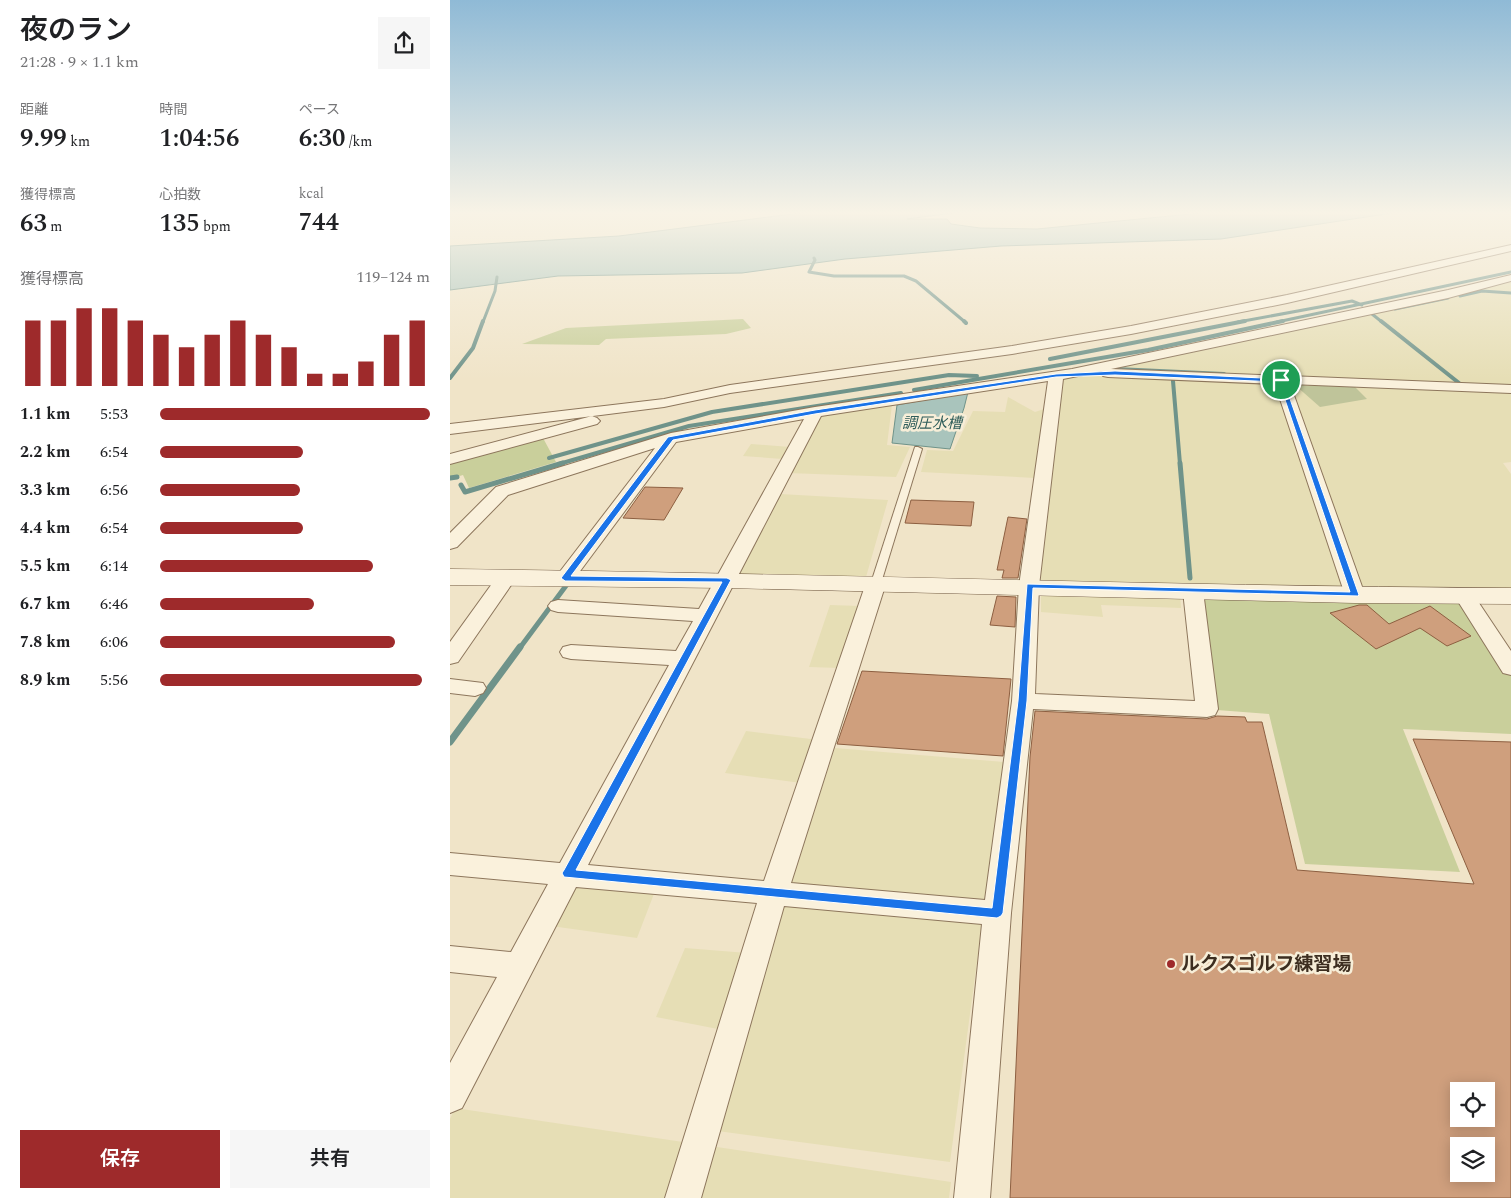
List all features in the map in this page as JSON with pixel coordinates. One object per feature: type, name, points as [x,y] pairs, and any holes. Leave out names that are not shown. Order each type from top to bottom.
[{"type":"street","points":[[450,459],[664,403],[730,389],[1018,349],[1131,330],[1287,299],[1424,268]]},
{"type":"street","points":[[450,543],[502,491],[671,438],[815,412],[1056,376],[1448,294],[1511,278]]},
{"type":"street","points":[[1056,376],[1115,373],[1510,390]]},
{"type":"street","points":[[972,1198],[997,913],[1023,701],[1029,586],[1056,376]]},
{"type":"street","points":[[1281,380],[1355,595]]},
{"type":"street","points":[[450,429],[664,403]]},
{"type":"street","points":[[450,1096],[815,412]]},
{"type":"street","points":[[565,578],[671,438]]},
{"type":"street","points":[[450,577],[727,580],[1355,595],[1511,596]]},
{"type":"street","points":[[450,656],[506,578]]},
{"type":"street","points":[[683,1198],[774,892],[876,583]]},
{"type":"street","points":[[1023,701],[1208,709],[1193,590]]},
{"type":"street","points":[[1464,595],[1511,668]]},
{"type":"street","points":[[558,606],[707,616]]},
{"type":"street","points":[[571,652],[684,659]]},
{"type":"street","points":[[450,686],[475,688]]},
{"type":"street","points":[[450,864],[568,873],[997,913]]},
{"type":"street","points":[[450,959],[518,966]]},
{"type":"lane","points":[[876,583],[918,449]]},
{"type":"shaded area","points":[[1511,280],[1511,462],[1503,463],[1511,474],[1511,591],[1038,582],[1060,377]]},
{"type":"shaded area","points":[[1008,397],[1035,412],[1047,408],[1035,478],[921,472],[927,450],[953,451],[973,411],[1005,412]]},
{"type":"shaded area","points":[[892,405],[887,445],[910,447],[896,477],[788,473],[817,414]]},
{"type":"shaded area","points":[[751,444],[790,447],[783,459],[743,456]]},
{"type":"shaded area","points":[[780,494],[888,500],[866,577],[739,575]]},
{"type":"shaded area","points":[[1041,591],[1180,594],[1181,608],[1101,605],[1103,617],[1041,612]]},
{"type":"shaded area","points":[[830,605],[860,606],[839,668],[809,667]]},
{"type":"shaded area","points":[[746,731],[819,740],[801,783],[725,773]]},
{"type":"shaded area","points":[[835,748],[1004,762],[950,1162],[710,1130]]},
{"type":"shaded area","points":[[585,864],[662,873],[637,938],[551,926]]},
{"type":"shaded area","points":[[685,948],[747,953],[718,1029],[656,1017]]},
{"type":"shaded area","points":[[455,1108],[951,1182],[949,1198],[450,1198],[450,1119]]},
{"type":"green space","points":[[743,319],[751,328],[726,334],[606,339],[599,345],[522,344],[566,328]]},
{"type":"green space","points":[[1295,385],[1355,387],[1367,399],[1320,407]]},
{"type":"green space","points":[[543,438],[556,462],[469,488],[463,475],[450,479],[450,461]]},
{"type":"green space","points":[[1204,597],[1458,602],[1511,669],[1511,734],[1403,729],[1460,872],[1305,864],[1269,714],[1217,710]]},
{"type":"water","points":[[450,268],[779,268],[742,273],[558,276],[450,290]]},
{"type":"water","name":"調圧水槽","points":[[968,392],[950,449],[892,443],[897,405]]},
{"type":"building","points":[[645,487],[683,488],[664,520],[623,518]]},
{"type":"building","points":[[911,500],[974,502],[971,526],[905,523]]},
{"type":"building","points":[[1008,517],[1027,519],[1018,578],[1002,578],[1004,570],[997,570]]},
{"type":"building","points":[[997,596],[1016,597],[1015,627],[990,625]]},
{"type":"building","points":[[1359,605],[1367,605],[1389,624],[1430,606],[1471,636],[1447,646],[1420,628],[1376,649],[1330,613]]},
{"type":"building","points":[[862,671],[1011,679],[1003,756],[837,744]]},
{"type":"building","name":"ルクスゴルフ練習場","points":[[1035,711],[1207,719],[1217,716],[1245,717],[1247,722],[1262,722],[1297,870],[1474,884],[1413,739],[1511,742],[1511,1198],[1010,1198],[1030,757]]},
{"type":"waterway","points":[[811,268],[809,272],[834,276],[904,276],[916,281],[965,322]]},
{"type":"waterway","points":[[1360,304],[1511,272]]},
{"type":"waterway","points":[[483,322],[495,291],[497,277]]},
{"type":"waterway","points":[[1460,296],[1482,291],[1511,293]]},
{"type":"waterway","points":[[1395,309],[1448,298]]},
{"type":"waterway","points":[[1238,322],[1352,301],[1360,304]]},
{"type":"waterway","points":[[1277,322],[1360,304]]},
{"type":"waterway","points":[[1372,314],[1382,322]]},
{"type":"waterway","points":[[450,378],[473,348],[483,321]]},
{"type":"waterway","points":[[1050,359],[1245,321]]},
{"type":"waterway","points":[[914,390],[1148,350],[1283,321]]},
{"type":"waterway","points":[[1381,321],[1459,383]]},
{"type":"waterway","points":[[1116,369],[1224,374]]},
{"type":"waterway","points":[[549,458],[712,412],[949,375],[977,376]]},
{"type":"waterway","points":[[1173,381],[1180,464]]},
{"type":"waterway","points":[[559,464],[689,426],[901,393]]},
{"type":"waterway","points":[[461,485],[465,492],[563,463]]},
{"type":"waterway","points":[[1180,463],[1190,578]]},
{"type":"waterway","points":[[450,478],[457,477]]},
{"type":"waterway","points":[[519,649],[568,583]]},
{"type":"waterway","points":[[450,742],[520,647]]},
{"type":"place","name":"ルクスゴルフ練習場","points":[[1171,964]]},
{"type":"route","points":[[1115,373],[1281,380],[1355,595],[1029,586],[1023,701],[997,913],[568,873],[727,580],[565,578],[671,438],[815,412],[1056,376],[1115,373]]}]
